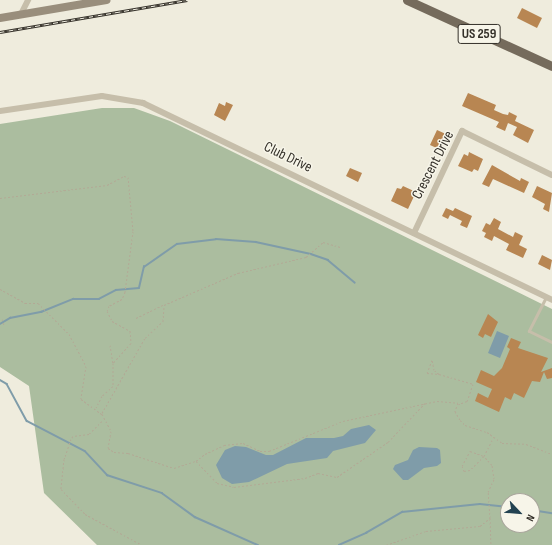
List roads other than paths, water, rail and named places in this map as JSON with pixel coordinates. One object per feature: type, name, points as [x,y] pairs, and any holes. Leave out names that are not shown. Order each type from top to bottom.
[{"type":"main road","name":"US 259","points":[[407,0],[552,66]]},
{"type":"street","points":[[21,14],[28,0]]},
{"type":"street","points":[[0,18],[106,0]]},
{"type":"street","name":"Club Drive","points":[[0,111],[102,96],[143,103],[552,300]]},
{"type":"street","name":"Crescent Drive","points":[[414,233],[462,132],[552,175]]},
{"type":"lane","points":[[546,297],[530,331],[552,342]]},
{"type":"water","points":[[497,331],[509,336],[500,358],[488,353]]},
{"type":"water","points":[[369,425],[376,430],[365,443],[333,451],[327,458],[287,464],[249,482],[232,484],[222,478],[216,465],[225,450],[235,446],[246,447],[266,455],[273,455],[306,438],[334,438],[343,436],[351,429]]},
{"type":"water","points":[[419,447],[437,448],[440,450],[441,463],[437,466],[424,468],[408,480],[403,480],[393,469],[395,465],[408,460],[413,450]]},
{"type":"waterway","points":[[0,324],[10,318],[41,312],[73,299],[99,299],[116,290],[139,288],[144,267],[177,244],[216,239],[256,242],[311,254],[328,260],[355,283]]},
{"type":"waterway","points":[[0,380],[7,384],[27,421],[85,451],[107,475],[162,493],[195,517],[258,545]]},
{"type":"waterway","points":[[339,545],[366,533],[402,512],[480,504],[500,506]]},
{"type":"waterway","points":[[540,511],[552,513]]},
{"type":"railway","points":[[0,32],[187,0]]}]
